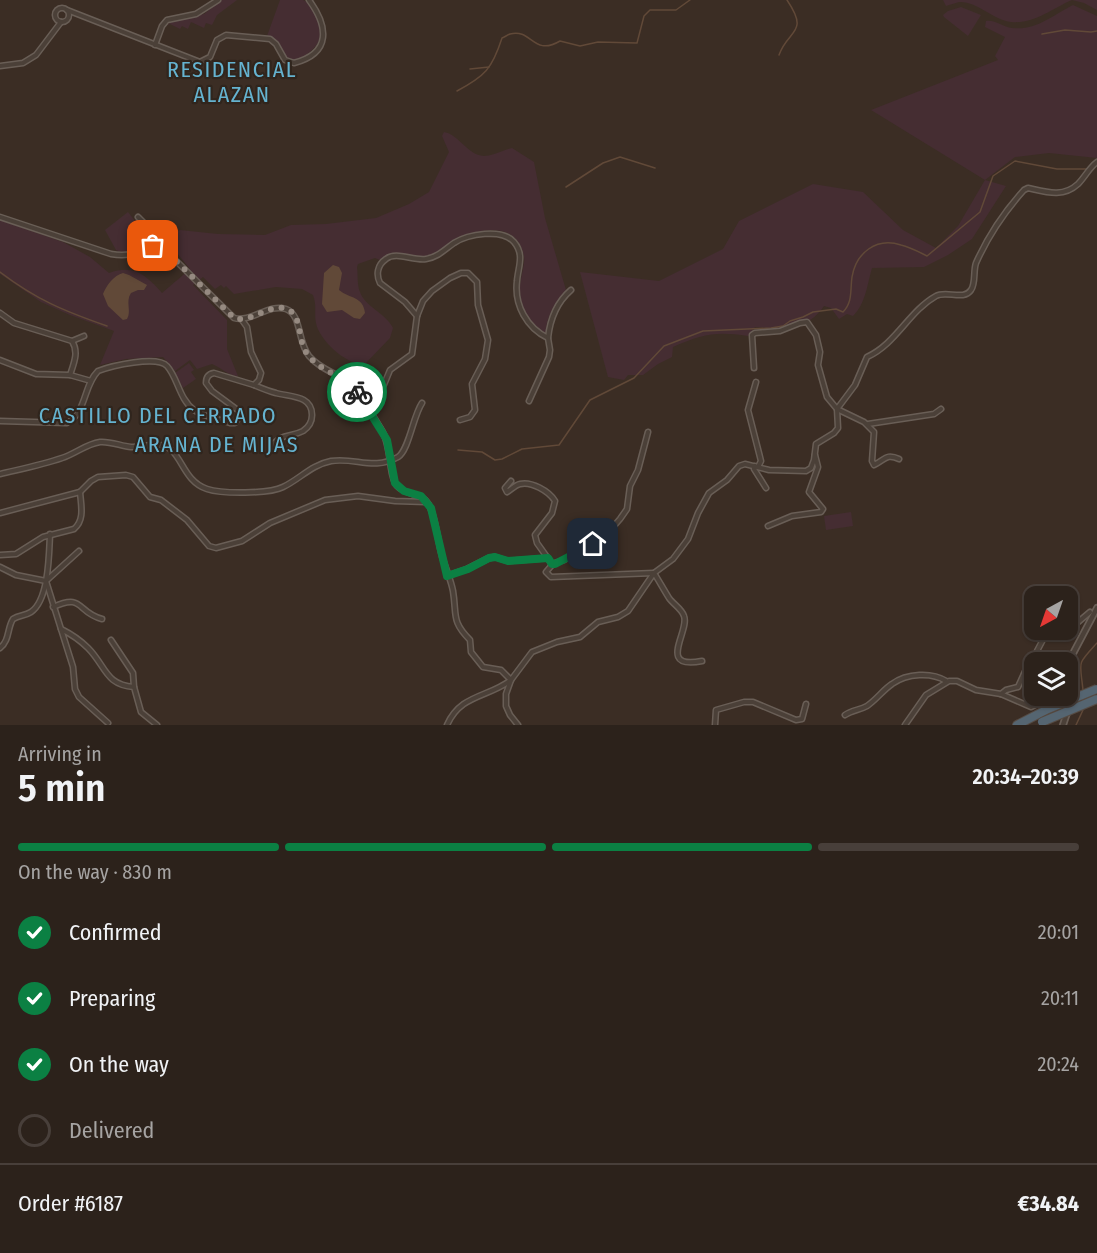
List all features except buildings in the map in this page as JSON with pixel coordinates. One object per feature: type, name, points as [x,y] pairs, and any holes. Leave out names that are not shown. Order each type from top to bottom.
[{"type":"highway","points":[[1017,725],[1048,709],[1097,689]]},
{"type":"highway","points":[[1039,723],[1097,699]]},
{"type":"street","points":[[155,45],[162,26],[167,20],[196,14],[218,0]]},
{"type":"street","points":[[54,30],[56,19],[54,14],[56,9],[61,7],[200,62],[210,57],[214,44],[223,36],[265,38],[276,44],[285,60],[298,62],[317,49],[324,33],[322,22],[309,0]]},
{"type":"street","points":[[67,10],[69,17]]},
{"type":"street","points":[[0,66],[14,65],[29,59],[42,49],[61,22],[80,14]]},
{"type":"street","points":[[56,19],[61,22]]},
{"type":"street","points":[[518,725],[506,706],[506,694],[511,680],[532,652],[557,642],[580,637],[598,622],[623,615],[628,611],[654,573],[673,560],[688,539],[698,513],[709,494],[739,466],[745,464],[769,470],[806,471],[811,468],[816,444],[838,428],[837,409],[855,385],[867,357],[879,352],[920,308],[940,294],[962,295],[971,291],[973,274],[979,258],[1006,211],[1024,190],[1028,188],[1052,193],[1066,192],[1078,184],[1097,162]]},
{"type":"street","points":[[0,217],[111,254],[124,256],[136,254],[157,242],[167,242]]},
{"type":"street","points":[[178,262],[166,236],[151,230],[138,218],[157,242],[230,316],[241,320],[247,327],[251,352],[261,373],[254,385]]},
{"type":"street","points":[[157,242],[161,233]]},
{"type":"street","points":[[417,316],[405,302],[380,283],[378,271],[383,261],[393,256],[427,259],[440,254],[459,241],[489,234],[500,234],[512,240],[520,253],[521,263],[516,286],[520,309],[530,325],[548,338]]},
{"type":"street","points":[[241,320],[279,308],[291,311],[297,319],[300,339],[308,354],[324,370],[352,386],[368,390],[383,387],[390,369],[412,354],[417,316],[421,304],[429,294],[450,279],[464,273],[471,275],[477,282],[478,305],[487,333],[488,347],[485,359],[472,381],[475,410],[470,417],[460,420]]},
{"type":"street","points":[[529,401],[549,357],[548,338],[553,313],[571,290]]},
{"type":"street","points":[[0,313],[14,323],[72,341],[84,336]]},
{"type":"street","points":[[754,368],[752,335],[780,331],[807,322],[816,335],[820,352],[818,365],[827,397],[837,409],[867,424],[874,432],[873,464],[877,465],[888,456],[899,459]]},
{"type":"street","points":[[70,375],[76,357],[72,341]]},
{"type":"street","points":[[0,360],[36,374],[70,375],[91,381]]},
{"type":"street","points":[[0,421],[67,423],[77,414],[91,381],[102,369],[135,363],[160,362],[168,367],[186,402],[195,411],[232,424],[239,419],[239,411],[206,383],[207,377],[214,373],[277,394],[302,399],[311,410],[312,420],[307,428],[300,432],[286,434],[271,447]]},
{"type":"street","points":[[756,382],[748,410],[761,461],[754,469],[766,488]]},
{"type":"street","points":[[352,386],[383,432],[394,479],[398,486],[404,491],[421,496],[431,508],[447,576],[453,589],[453,607],[458,628],[470,640],[471,652],[483,667],[501,670],[511,680]]},
{"type":"street","points":[[0,474],[62,459],[97,443],[138,447],[161,445],[174,452],[185,472],[200,486],[215,491],[261,492],[283,487],[305,472],[328,462],[347,460],[374,465],[391,459],[403,452],[415,414],[422,403]]},
{"type":"street","points":[[867,424],[934,414],[941,409]]},
{"type":"street","points":[[648,432],[638,470],[630,486],[627,509],[620,519],[600,542],[552,564],[546,572],[551,577],[654,573]]},
{"type":"street","points":[[768,526],[792,516],[821,512],[823,509],[809,492],[818,467],[815,454]]},
{"type":"street","points":[[0,513],[80,492],[90,481],[115,474],[133,477],[150,497],[161,501],[179,514],[209,546],[216,548],[242,541],[270,523],[325,500],[358,496],[427,502]]},
{"type":"street","points":[[511,481],[505,488],[507,492],[519,484],[527,484],[545,491],[555,501],[552,513],[535,535],[537,543],[552,564]]},
{"type":"street","points":[[0,555],[22,552],[50,534],[78,527],[82,518],[80,492]]},
{"type":"street","points":[[0,648],[7,638],[13,619],[28,614],[36,606],[49,568],[50,534]]},
{"type":"street","points":[[46,581],[79,551]]},
{"type":"street","points":[[447,576],[468,569],[489,558],[495,557],[508,561],[548,558]]},
{"type":"street","points":[[1,570],[46,581]]},
{"type":"street","points":[[654,573],[670,599],[684,615],[685,622],[678,650],[679,656],[683,662],[691,664],[702,661]]},
{"type":"street","points":[[46,581],[73,667],[75,689],[79,698],[108,723]]},
{"type":"street","points":[[53,607],[66,601],[76,602],[87,613],[102,620]]},
{"type":"street","points":[[1074,652],[1097,608]]},
{"type":"street","points":[[1078,622],[1090,612]]},
{"type":"street","points":[[61,629],[74,636],[88,649],[112,680],[134,687]]},
{"type":"street","points":[[111,640],[133,673],[134,687],[141,712],[157,725]]},
{"type":"street","points":[[1037,651],[1043,640]]},
{"type":"street","points":[[845,715],[877,699],[896,681],[923,675],[934,675],[946,681],[957,681],[976,690],[1001,694],[1024,704]]},
{"type":"street","points":[[1001,694],[1018,687],[1024,675]]},
{"type":"street","points":[[447,725],[455,710],[462,704],[511,680]]},
{"type":"street","points":[[905,725],[922,699],[946,681]]},
{"type":"street","points":[[715,725],[716,710],[744,702],[761,704],[801,721],[806,704]]},
{"type":"street","points":[[1063,725],[1068,713],[1068,706]]},
{"type":"shaded area","points":[[222,0],[237,0],[217,15],[212,25],[206,23],[204,28],[191,22],[188,29],[182,26],[180,29],[170,24],[166,26],[173,21],[204,14]]},
{"type":"shaded area","points":[[280,0],[305,1],[319,22],[318,42],[314,48],[295,61],[287,59],[277,42],[267,36]]},
{"type":"shaded area","points":[[943,0],[1072,0],[1028,21],[1011,22],[1004,21],[966,2],[946,6]]},
{"type":"shaded area","points":[[1072,0],[1097,0],[1097,10],[1084,3]]},
{"type":"shaded area","points":[[1073,5],[1097,16],[1097,158],[1049,153],[1015,157],[985,180],[871,110],[998,60],[995,56],[1005,37],[985,27],[986,21],[1012,28],[1029,27]]},
{"type":"shaded area","points":[[961,7],[981,15],[968,36],[943,15]]},
{"type":"shaded area","points":[[444,132],[455,137],[478,155],[487,156],[512,148],[534,162],[545,218],[566,290],[552,310],[546,332],[543,333],[529,321],[521,304],[520,283],[524,261],[520,245],[508,233],[493,230],[457,238],[437,252],[426,256],[392,255],[358,264],[360,292],[393,328],[390,338],[365,364],[358,364],[342,356],[322,337],[316,323],[313,295],[302,289],[276,287],[234,294],[226,286],[224,288],[221,285],[215,289],[203,277],[193,285],[227,320],[227,349],[238,376],[212,364],[197,369],[190,360],[175,371],[163,357],[126,359],[100,365],[114,331],[41,302],[0,274],[0,220],[63,242],[90,257],[109,273],[126,270],[139,273],[162,293],[190,269],[172,247],[168,236],[180,230],[265,235],[291,225],[326,224],[376,218],[409,204],[429,192],[449,152],[442,136]]},
{"type":"shaded area","points":[[985,180],[1006,186],[972,239],[924,267],[872,268],[863,300],[853,316],[847,314],[839,319],[831,308],[824,306],[810,320],[793,327],[755,327],[748,336],[718,334],[701,336],[673,347],[672,357],[643,375],[628,375],[624,380],[608,377],[580,272],[659,281],[723,249],[739,221],[813,184],[863,192],[903,230],[936,248],[958,226]]},
{"type":"shaded area","points":[[128,212],[152,243],[139,250],[126,253],[116,250],[105,230]]},
{"type":"shaded area","points":[[333,265],[339,267],[342,273],[339,290],[359,301],[364,308],[365,313],[360,319],[342,310],[327,312],[322,304],[324,273]]},
{"type":"shaded area","points":[[123,273],[147,285],[144,290],[131,293],[129,313],[127,319],[123,320],[108,306],[103,294],[111,281]]},
{"type":"shaded area","points":[[189,363],[196,379],[183,388],[175,373]]},
{"type":"shaded area","points":[[851,512],[853,526],[826,530],[824,516]]},
{"type":"waterway","points":[[457,91],[481,76],[495,57],[502,38],[509,34],[523,35],[544,46],[560,41],[580,46],[598,42],[637,43],[644,16],[650,10],[676,10],[690,0]]},
{"type":"waterway","points":[[779,55],[797,25],[794,11],[787,0]]},
{"type":"waterway","points":[[1042,34],[1065,30],[1097,31]]},
{"type":"waterway","points":[[470,69],[489,67]]},
{"type":"waterway","points":[[566,187],[603,163],[620,157],[655,168]]},
{"type":"waterway","points":[[458,450],[482,452],[495,460],[522,449],[559,445],[590,400],[634,378],[664,346],[703,331],[771,328],[783,326],[813,312],[836,309],[843,312],[850,300],[854,268],[863,254],[876,245],[892,243],[908,247],[927,256],[980,212],[993,176],[1015,161],[1057,169],[1087,169]]},
{"type":"waterway","points":[[0,272],[51,304],[107,326]]},
{"type":"waterway","points":[[1083,690],[1081,664],[1097,643]]},
{"type":"waterway","points":[[1076,725],[1083,710]]},
{"type":"way so far","points":[[153,246],[156,243],[161,246],[234,318],[241,320],[279,308],[291,311],[297,319],[304,350],[312,360],[324,370],[346,381],[357,392]]},
{"type":"district","name":"RESIDENCIAL ALAZAN","points":[[232,82]]},
{"type":"district","name":"CASTILLO DEL CERRADO","points":[[158,415]]},
{"type":"district","name":"ARANA DE MIJAS","points":[[217,444]]},
{"type":"route","points":[[357,392],[387,440],[395,483],[404,491],[421,496],[431,508],[447,576],[495,557],[508,561],[548,558],[552,564],[555,564],[593,544]]}]
